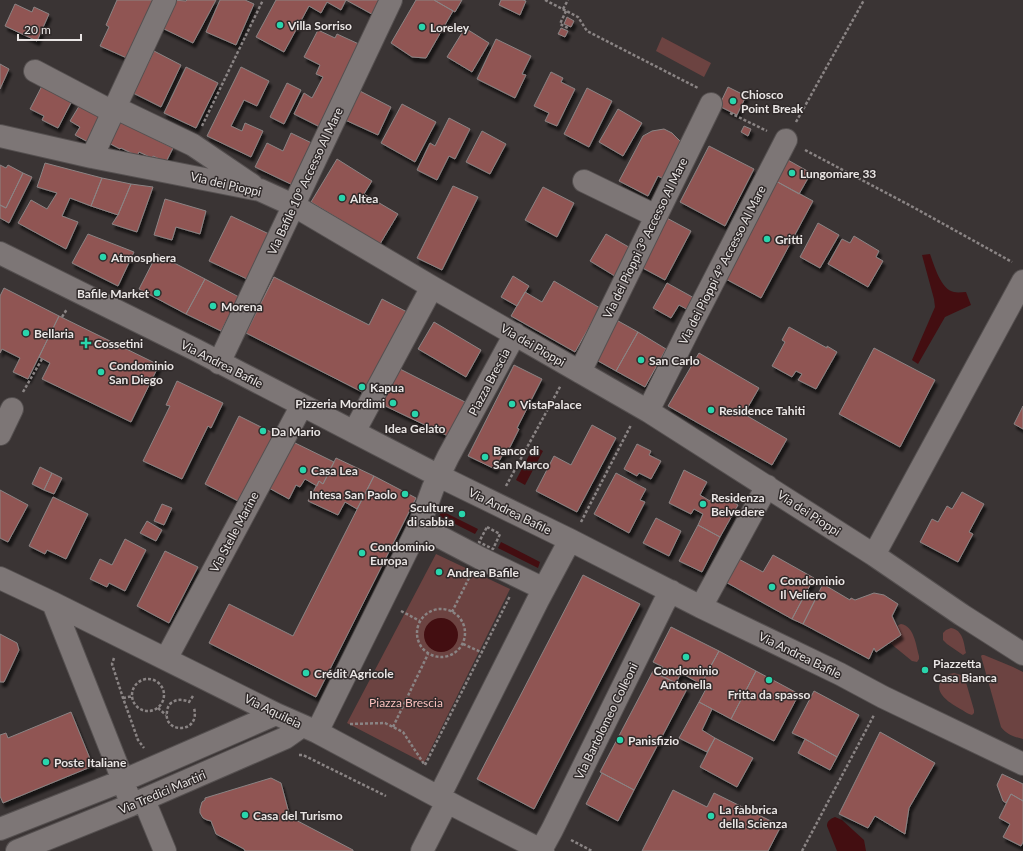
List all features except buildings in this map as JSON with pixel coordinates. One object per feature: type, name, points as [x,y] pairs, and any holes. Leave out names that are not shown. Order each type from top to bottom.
[{"type":"street","points":[[92,157],[116,111],[165,0]]},
{"type":"street","name":"Via Bafile 10° Accesso Al Mare","points":[[219,363],[391,0]]},
{"type":"street","points":[[35,70],[116,111],[193,145],[260,190]]},
{"type":"street","name":"Via dei Pioppi 3° Accesso Al Mare","points":[[575,369],[656,216],[711,104]]},
{"type":"street","name":"Via dei Pioppi","points":[[0,136],[92,157],[260,190],[293,205],[644,409],[874,555],[962,615],[1023,654]]},
{"type":"street","name":"Via dei Pioppi 4° Accesso Al Mare","points":[[644,409],[692,323],[786,140]]},
{"type":"street","points":[[584,180],[656,216]]},
{"type":"street","name":"Via Andrea Bafile","points":[[0,253],[302,405],[439,476],[575,533],[670,591],[701,607],[1023,764]]},
{"type":"street","points":[[874,555],[1020,273]]},
{"type":"street","points":[[354,432],[432,287]]},
{"type":"street","name":"Piazza Brescia","points":[[310,729],[419,526],[433,488],[514,334]]},
{"type":"street","name":"Via Stelle Marine","points":[[166,659],[302,405]]},
{"type":"street","points":[[0,434],[12,409]]},
{"type":"street","points":[[701,607],[767,486]]},
{"type":"street","points":[[419,526],[544,589]]},
{"type":"street","points":[[422,851],[443,799],[544,589],[575,533]]},
{"type":"street","name":"Via Aquileia","points":[[0,578],[276,714],[310,729],[542,850]]},
{"type":"street","name":"Via Bartolomeo Colleoni","points":[[542,850],[670,591]]},
{"type":"street","points":[[53,603],[122,781],[138,803],[165,851]]},
{"type":"street","points":[[0,829],[122,781],[276,714]]},
{"type":"street","name":"Via Tredici Martiri","points":[[17,851],[138,803],[286,738],[310,729]]},
{"type":"path","points":[[193,145],[263,0]]},
{"type":"path","points":[[568,0],[560,24],[568,28]]},
{"type":"path","points":[[786,140],[864,0]]},
{"type":"path","points":[[911,206],[1020,273]]},
{"type":"path","points":[[12,409],[42,359]]},
{"type":"path","points":[[504,489],[575,369]]},
{"type":"path","points":[[575,533],[644,409]]},
{"type":"path","points":[[452,612],[480,558]]},
{"type":"path","points":[[344,725],[385,723],[394,727],[403,732],[425,766],[510,596]]},
{"type":"path","points":[[437,609],[445,609],[452,612],[457,615],[464,626],[465,633],[463,644],[450,656],[444,657],[428,654],[419,643],[417,636],[417,628],[420,621],[424,616],[437,609]]},
{"type":"path","points":[[401,611],[420,621]]},
{"type":"path","points":[[463,644],[481,652]]},
{"type":"path","points":[[119,654],[114,657],[112,664],[138,740],[148,750]]},
{"type":"path","points":[[394,727],[428,654]]},
{"type":"path","points":[[149,679],[155,680],[160,684],[164,697],[158,708],[145,710],[138,706],[133,696],[133,690],[137,684],[141,681],[149,679]]},
{"type":"path","points":[[123,698],[133,696]]},
{"type":"path","points":[[802,851],[883,697]]},
{"type":"path","points":[[166,715],[168,707],[175,700],[184,700],[189,702]]},
{"type":"path","points":[[158,708],[166,715],[169,722],[178,729],[186,728],[191,725],[195,719],[194,708]]},
{"type":"path","points":[[326,766],[389,797]]},
{"type":"green space","points":[[662,37],[711,63],[704,77],[656,51]]},
{"type":"green space","name":"Piazza Brescia","points":[[436,554],[510,589],[424,763],[347,723]]},
{"type":"green space","points":[[901,624],[905,625],[912,632],[919,656],[917,662],[912,661],[888,640],[896,626]]},
{"type":"green space","points":[[951,628],[958,631],[962,638],[966,653],[963,655],[943,640],[943,633]]},
{"type":"green space","points":[[982,655],[1023,672],[1023,739],[1010,735],[1001,727],[981,656]]},
{"type":"green space","points":[[954,673],[961,675],[965,679],[974,710],[972,715],[959,708],[940,692],[939,686],[942,679],[947,675]]},
{"type":"shaded area","points":[[930,254],[945,287],[954,292],[966,292],[971,305],[945,317],[918,364],[912,360],[935,307],[922,255]]},
{"type":"shaded area","points":[[534,446],[543,451],[525,485],[516,480]]},
{"type":"shaded area","points":[[442,511],[478,529],[475,534],[439,516]]},
{"type":"shaded area","points":[[501,542],[540,562],[538,568],[498,548]]},
{"type":"shaded area","points":[[441,618],[453,623],[458,635],[453,647],[441,652],[429,647],[424,635],[429,623]]},
{"type":"shaded area","points":[[835,817],[842,820],[864,840],[866,851],[837,851],[827,826],[829,820]]},
{"type":"place","name":"Villa Sorriso","points":[[280,25]]},
{"type":"place","name":"Loreley","points":[[422,27]]},
{"type":"place","name":"Chiosco Point Break","points":[[733,101]]},
{"type":"place","name":"Lungomare 33","points":[[792,173]]},
{"type":"place","name":"Altea","points":[[342,198]]},
{"type":"place","name":"Gritti","points":[[767,239]]},
{"type":"place","name":"Atmosphera","points":[[103,257]]},
{"type":"place","name":"Bafile Market","points":[[157,293]]},
{"type":"place","name":"Morena","points":[[213,306]]},
{"type":"place","name":"Bellaria","points":[[26,333]]},
{"type":"place","name":"Cossetini","points":[[86,343]]},
{"type":"place","name":"San Carlo","points":[[641,360]]},
{"type":"place","name":"Condominio San Diego","points":[[101,372]]},
{"type":"place","name":"Kapua","points":[[362,387]]},
{"type":"place","name":"Pizzeria Mordimi","points":[[393,403]]},
{"type":"place","name":"VistaPalace","points":[[512,404]]},
{"type":"place","name":"Residence Tahiti","points":[[711,410]]},
{"type":"place","name":"Idea Gelato","points":[[415,414]]},
{"type":"place","name":"Da Mario","points":[[263,431]]},
{"type":"place","name":"Banco di San Marco","points":[[485,457]]},
{"type":"place","name":"Casa Lea","points":[[303,470]]},
{"type":"place","name":"Intesa San Paolo","points":[[405,494]]},
{"type":"place","name":"Residenza Belvedere","points":[[703,504]]},
{"type":"place","name":"Sculture di sabbia","points":[[462,514]]},
{"type":"place","name":"Condominio Europa","points":[[362,553]]},
{"type":"place","name":"Andrea Bafile","points":[[439,572]]},
{"type":"place","name":"Condominio Il Veliero","points":[[772,587]]},
{"type":"place","name":"Condominio Antonella","points":[[686,657]]},
{"type":"place","name":"Piazzetta Casa Bianca","points":[[925,670]]},
{"type":"place","name":"Crédit Agricole","points":[[306,673]]},
{"type":"place","name":"Fritta da spasso","points":[[769,680]]},
{"type":"place","name":"Panisfizio","points":[[620,740]]},
{"type":"place","name":"Poste Italiane","points":[[46,762]]},
{"type":"place","name":"Casa del Turismo","points":[[245,815]]},
{"type":"place","name":"La fabbrica della Scienza","points":[[711,816]]}]
